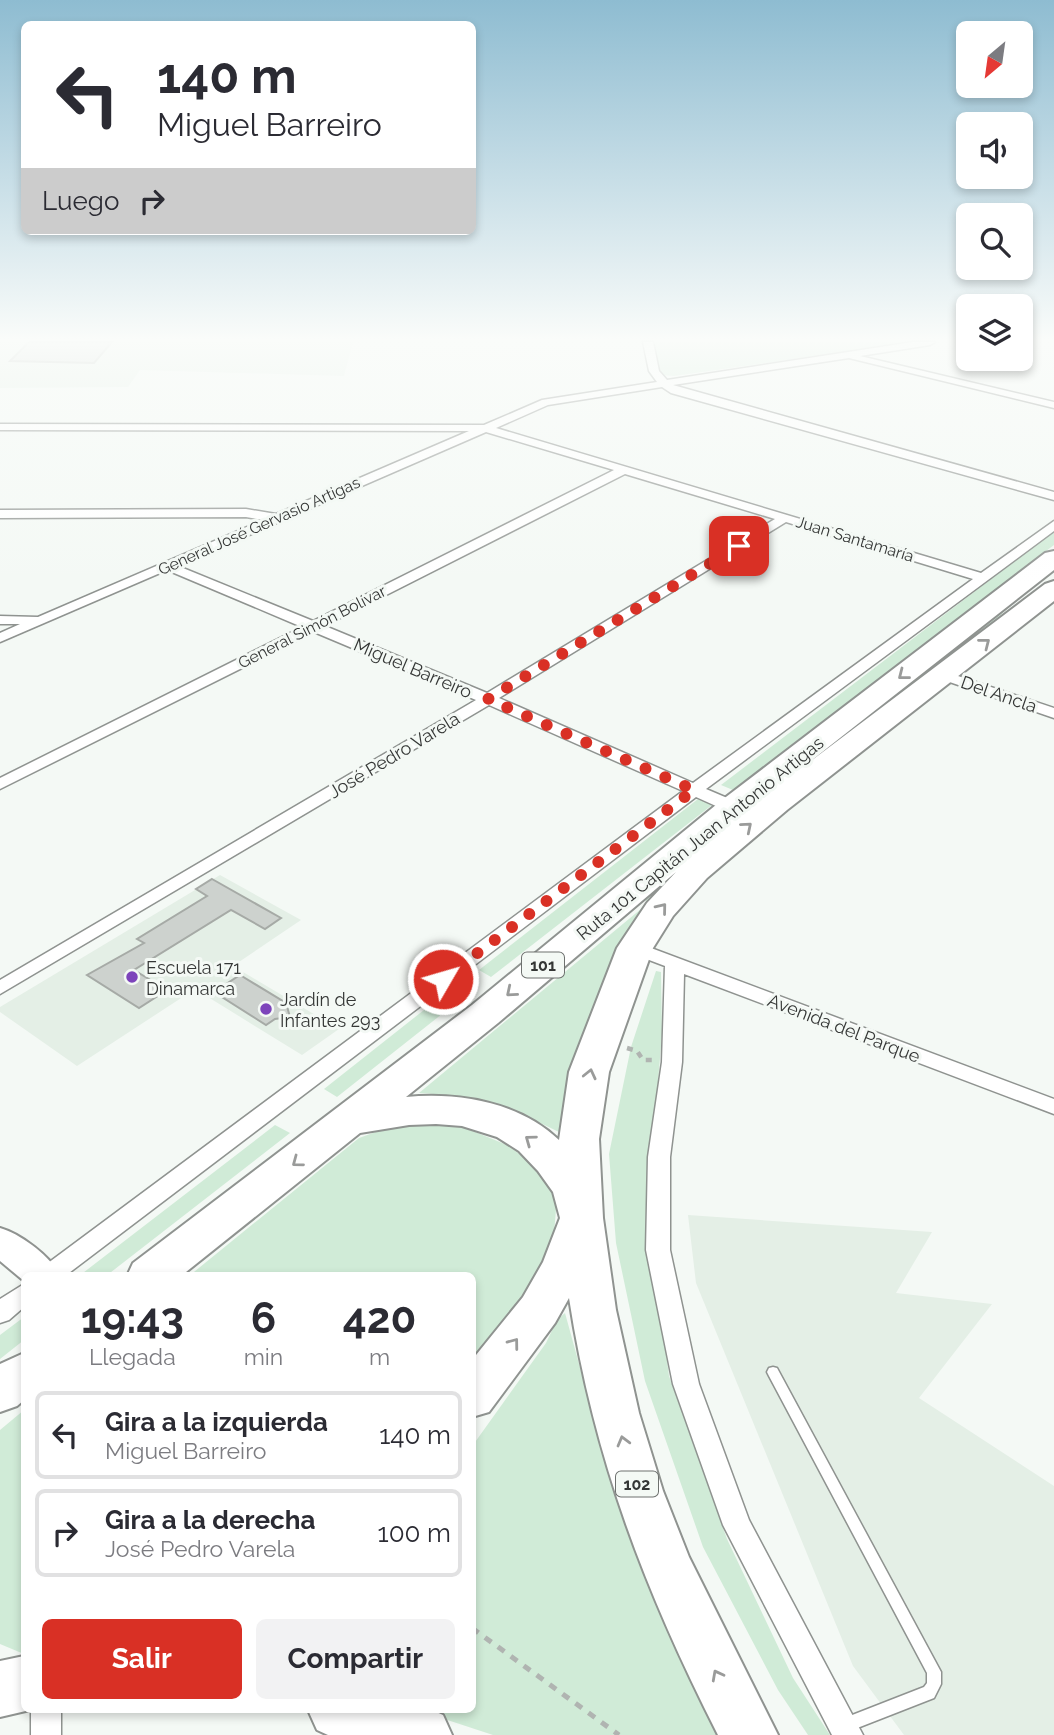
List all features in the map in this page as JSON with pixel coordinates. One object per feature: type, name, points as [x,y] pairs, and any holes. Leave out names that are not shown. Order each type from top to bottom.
[{"type":"highway","name":"Ruta 101 Capitán Juan Antonio Artigas","points":[[154,1272],[351,1121],[492,1008],[733,807],[1054,558]]},
{"type":"highway","name":"Ruta 101 Capitán Juan Antonio Artigas","points":[[476,1392],[539,1310],[564,1266],[583,1214],[579,1139],[589,1072],[635,948],[659,910],[695,871],[785,795],[1054,589]]},
{"type":"highway","name":"102","points":[[351,1121],[396,1110],[419,1108],[461,1110],[494,1119],[528,1138],[551,1157],[569,1181],[583,1214],[589,1285],[606,1375],[626,1454],[661,1554],[704,1650],[749,1735]]},
{"type":"highway","points":[[0,1392],[21,1375]]},
{"type":"highway","points":[[0,1672],[21,1676]]},
{"type":"highway","points":[[0,1689],[21,1685]]},
{"type":"highway","points":[[350,1713],[386,1721],[423,1735]]},
{"type":"street","name":"General José Gervasio Artigas","points":[[0,638],[497,423]]},
{"type":"street","points":[[790,423],[1054,496]]},
{"type":"street","points":[[0,427],[485,428]]},
{"type":"street","name":"Juan Santamaría","points":[[485,428],[984,578]]},
{"type":"street","name":"General Simón Bolívar","points":[[0,784],[624,470]]},
{"type":"street","points":[[0,514],[246,513],[275,518]]},
{"type":"street","name":"José Pedro Varela","points":[[0,988],[488,699],[785,518]]},
{"type":"street","points":[[51,1272],[694,790],[1054,525]]},
{"type":"street","name":"Miguel Barreiro","points":[[168,566],[488,699],[733,807]]},
{"type":"street","points":[[0,620],[43,620]]},
{"type":"street","name":"Del Ancla","points":[[943,674],[1054,713]]},
{"type":"street","name":"Avenida del Parque","points":[[635,948],[1054,1107]]},
{"type":"street","points":[[675,964],[672,1062],[659,1157],[658,1250],[686,1384],[737,1525],[845,1730]]},
{"type":"street","points":[[0,1241],[41,1272]]},
{"type":"street","points":[[0,1313],[21,1296]]},
{"type":"street","points":[[46,1713],[46,1735]]},
{"type":"lane","points":[[773,1372],[934,1672],[934,1684],[929,1693],[845,1730]]},
{"type":"path","points":[[600,1041],[637,1051],[643,1060],[672,1062]]},
{"type":"path","points":[[476,1631],[619,1735]]},
{"type":"shaded area","name":"Escuela 171 Dinamarca","points":[[220,875],[301,920],[233,966],[339,1029],[302,1055],[195,989],[77,1066],[0,1012],[0,1007]]},
{"type":"shaded area","points":[[688,1215],[932,1232],[896,1293],[992,1304],[919,1398],[1054,1486],[1054,1735],[904,1735],[853,1666],[696,1283]]},
{"type":"green space","points":[[1054,531],[1054,545],[733,790],[721,785]]},
{"type":"green space","points":[[1054,567],[1054,570],[1014,602],[961,654],[893,699],[649,903],[645,900],[707,841]]},
{"type":"green space","points":[[698,799],[712,805],[491,977],[479,970]]},
{"type":"green space","points":[[647,904],[617,954],[591,1013],[572,1075],[561,1133],[492,1105],[457,1097],[419,1093]]},
{"type":"green space","points":[[656,971],[661,972],[662,1034],[652,1153],[652,1243],[669,1376],[727,1539],[793,1678],[830,1735],[808,1735],[778,1690],[703,1547],[645,1381],[616,1243],[609,1154],[631,1047]]},
{"type":"green space","points":[[448,991],[461,999],[337,1097],[324,1089]]},
{"type":"green space","points":[[398,1124],[456,1124],[507,1145],[542,1170],[557,1197],[554,1234],[531,1286],[476,1368],[476,1272],[194,1272],[359,1138]]},
{"type":"green space","points":[[275,1125],[290,1133],[111,1272],[84,1272]]},
{"type":"green space","points":[[565,1313],[592,1411],[730,1735],[493,1735],[426,1713],[476,1713],[476,1441],[546,1343],[557,1320]]},
{"type":"green space","points":[[21,1319],[21,1342],[0,1359],[0,1335]]},
{"type":"green space","points":[[21,1412],[21,1653],[0,1644],[0,1430]]},
{"type":"building","points":[[212,879],[281,918],[265,929],[231,910],[134,970],[167,990],[139,1008],[87,975],[144,943],[137,939],[207,896],[196,889]]},
{"type":"building","points":[[240,975],[286,1003],[290,1017],[275,1019],[266,1025],[214,992]]},
{"type":"place","name":"Escuela 171 Dinamarca","points":[[132,977]]},
{"type":"place","name":"Jardín de Infantes 293","points":[[266,1009]]},
{"type":"route","points":[[443,979],[694,790],[488,699],[739,546]]}]
